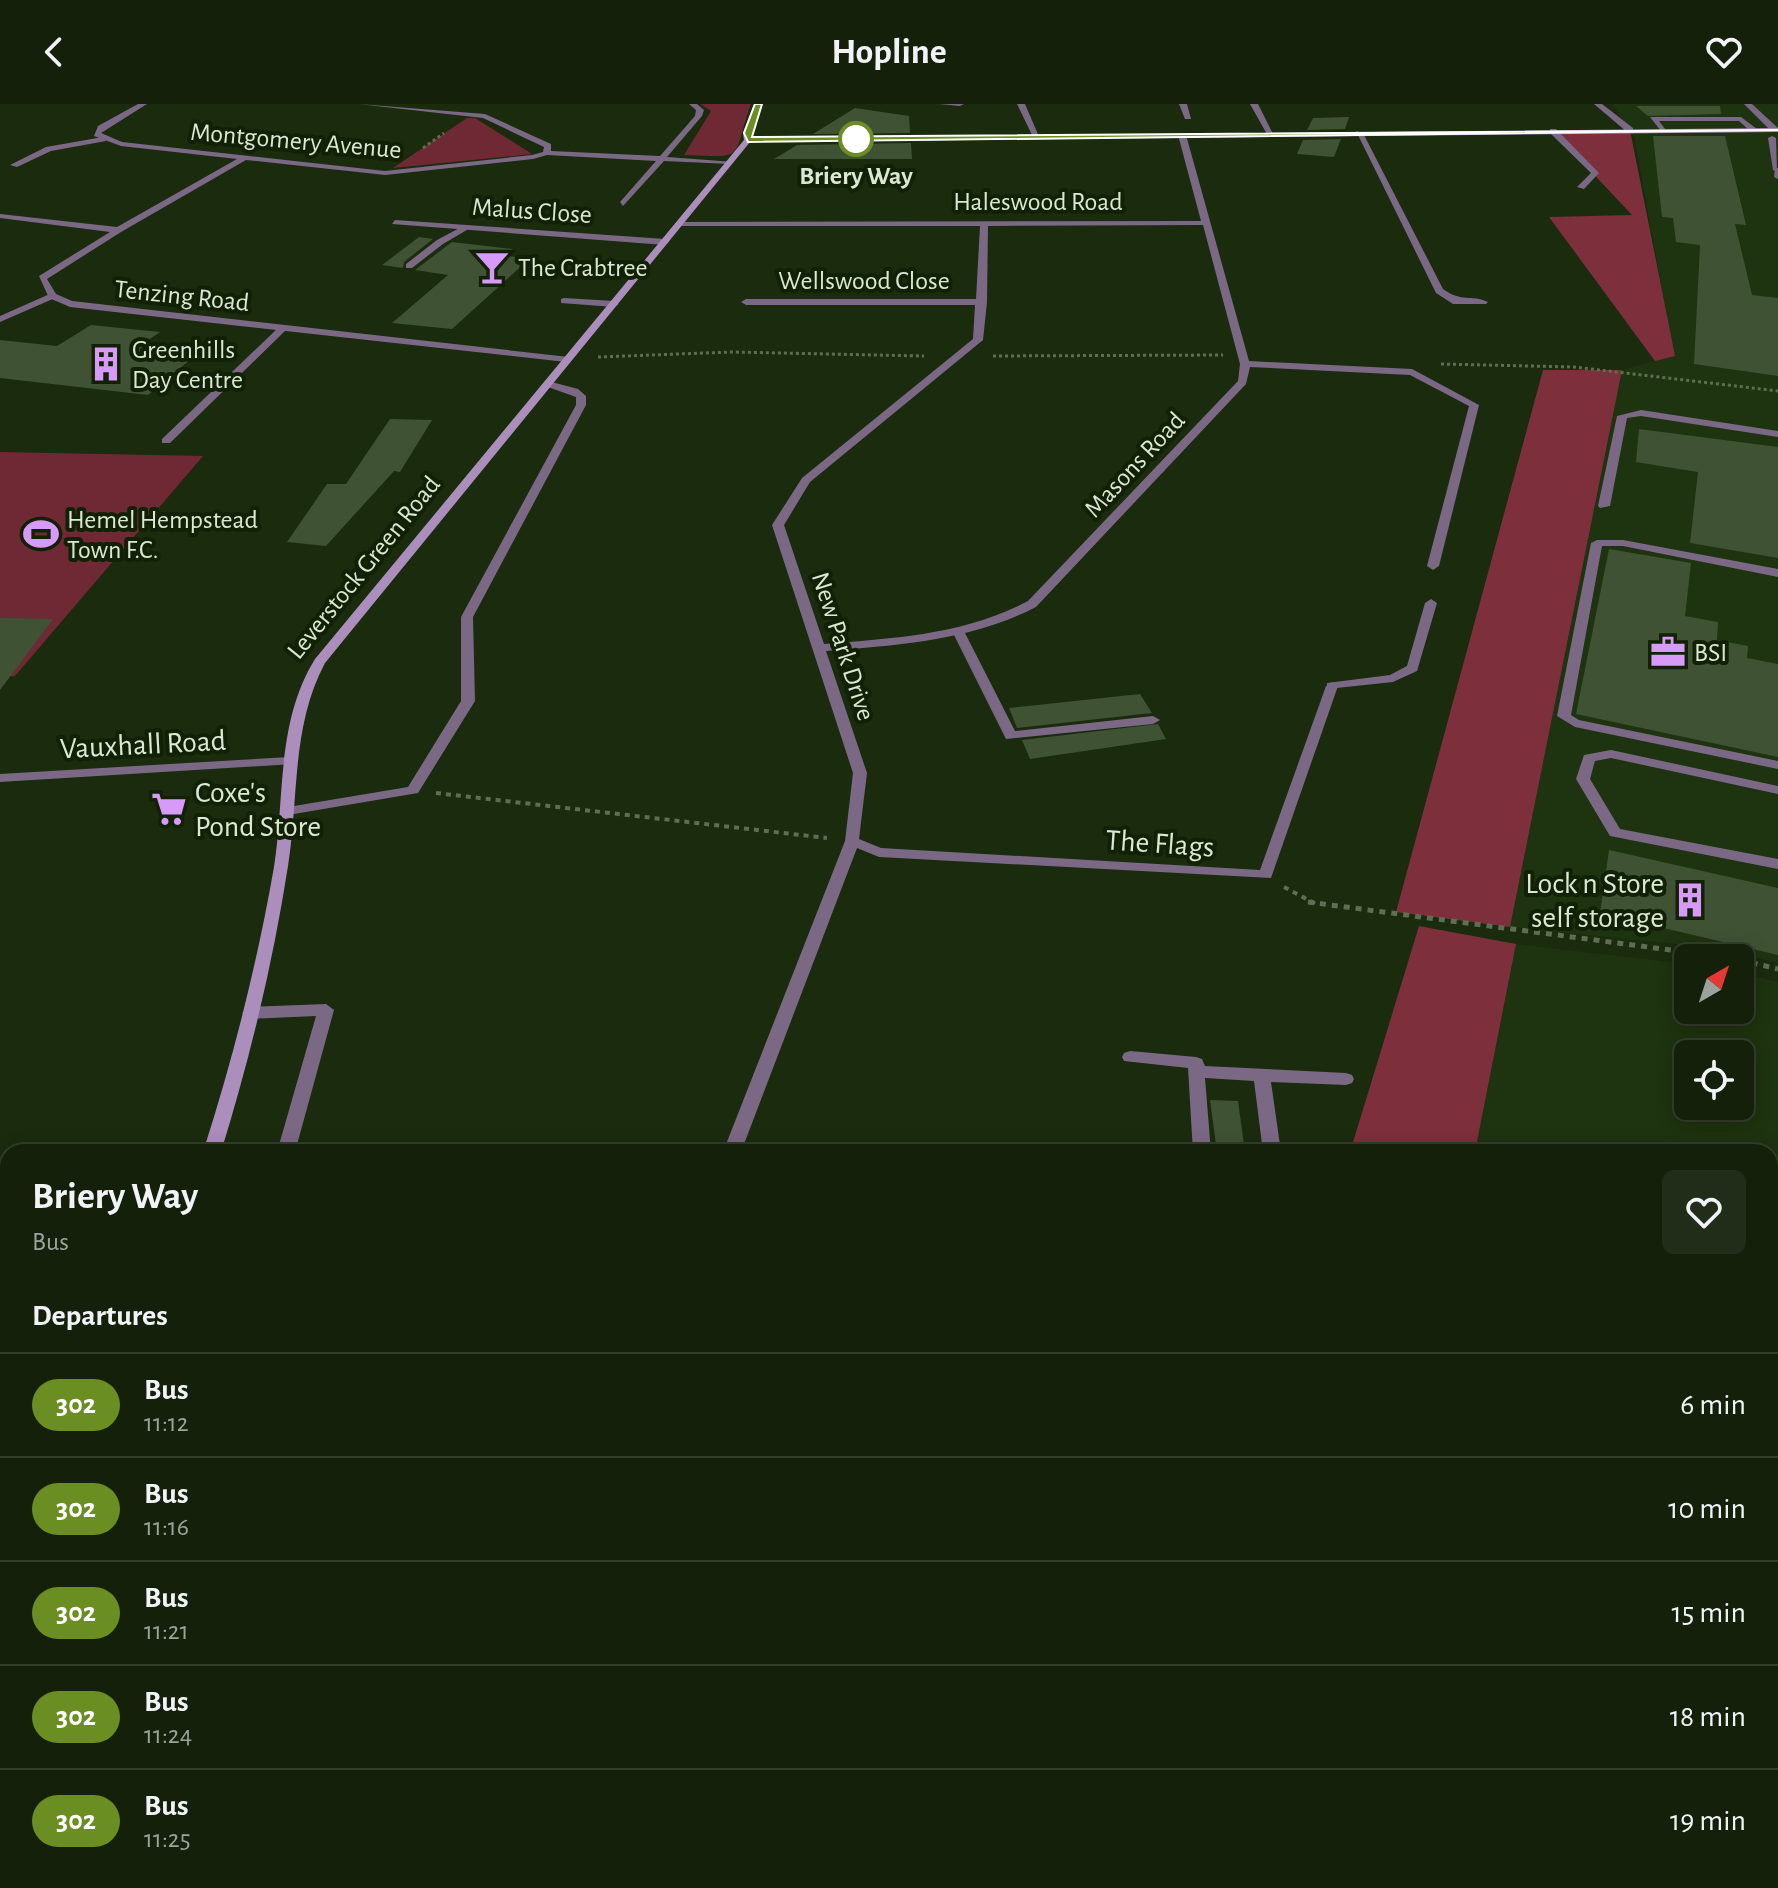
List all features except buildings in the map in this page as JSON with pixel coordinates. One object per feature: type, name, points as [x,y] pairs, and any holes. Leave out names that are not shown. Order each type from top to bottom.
[{"type":"street","points":[[103,139],[97,134],[101,128],[143,104]]},
{"type":"street","name":"Montgomery Avenue","points":[[362,104],[485,116],[548,146],[547,153]]},
{"type":"street","points":[[623,204],[698,116],[700,110],[693,104]]},
{"type":"street","name":"Leverstock Green Road","points":[[214,1144],[250,1013],[274,905],[288,811],[289,761],[302,690],[319,662],[748,140],[747,133],[758,104]]},
{"type":"street","points":[[943,104],[960,104]]},
{"type":"street","points":[[1021,104],[1037,137]]},
{"type":"street","points":[[1183,104],[1188,117]]},
{"type":"street","points":[[1254,104],[1271,134]]},
{"type":"street","points":[[1598,104],[1630,130]]},
{"type":"street","points":[[1748,104],[1775,133],[1778,172]]},
{"type":"street","points":[[748,140],[1661,129],[1753,129],[1775,133]]},
{"type":"street","points":[[1553,131],[1595,173],[1581,187]]},
{"type":"street","points":[[1359,133],[1439,291],[1453,301],[1483,302]]},
{"type":"street","points":[[1182,135],[1244,359],[1412,372],[1474,405],[1433,566]]},
{"type":"street","points":[[14,165],[49,149],[103,139]]},
{"type":"street","name":"Montgomery Avenue","points":[[103,139],[121,144],[385,173],[547,153],[730,162]]},
{"type":"street","name":"Tenzing Road","points":[[246,157],[118,230],[42,278],[52,296],[70,304],[566,359]]},
{"type":"street","points":[[0,216],[118,230]]},
{"type":"street","name":"Malus Close","points":[[395,222],[665,242]]},
{"type":"street","name":"Haleswood Road","points":[[681,224],[1204,223]]},
{"type":"street","name":"New Park Drive","points":[[735,1144],[852,841],[860,773],[778,525],[806,480],[978,340],[984,224]]},
{"type":"street","points":[[409,266],[440,242],[468,227]]},
{"type":"street","points":[[0,319],[52,296]]},
{"type":"street","points":[[564,301],[614,304]]},
{"type":"street","name":"Wellswood Close","points":[[746,302],[982,302]]},
{"type":"street","points":[[166,441],[282,329]]},
{"type":"street","name":"Masons Road","points":[[821,648],[959,633],[1003,622],[1032,604],[1243,382],[1244,359]]},
{"type":"street","points":[[288,811],[413,790],[468,701],[467,617],[581,405],[581,396],[574,391],[548,384]]},
{"type":"street","points":[[1604,506],[1622,416],[1641,413],[1778,434]]},
{"type":"street","points":[[1778,573],[1623,543],[1597,543],[1564,716],[1575,723],[1778,765]]},
{"type":"street","points":[[1266,875],[1332,686],[1393,678],[1413,668],[1431,603]]},
{"type":"street","points":[[959,633],[1011,736],[1153,720]]},
{"type":"street","points":[[1778,790],[1611,754],[1589,758],[1583,779],[1615,833],[1778,864]]},
{"type":"street","name":"Vauxhall Road","points":[[0,778],[289,761]]},
{"type":"street","name":"The Flags","points":[[852,841],[879,852],[1266,875]]},
{"type":"street","points":[[250,1013],[326,1010],[288,1144]]},
{"type":"street","points":[[1130,1057],[1196,1063],[1202,1144]]},
{"type":"street","points":[[1197,1072],[1346,1079]]},
{"type":"street","points":[[1262,1075],[1271,1144]]},
{"type":"path","points":[[385,173],[472,113]]},
{"type":"path","points":[[566,359],[732,352],[928,356],[952,361],[996,355],[1244,359]]},
{"type":"path","points":[[1433,364],[1574,367],[1778,391]]},
{"type":"path","points":[[413,790],[852,841]]},
{"type":"path","points":[[1266,875],[1310,903],[1674,951]]},
{"type":"path","points":[[1754,963],[1778,969]]},
{"type":"shaded area","points":[[700,104],[751,104],[738,145],[728,155],[684,155],[711,111]]},
{"type":"shaded area","points":[[1612,104],[1778,104],[1778,963],[1754,957],[1754,944],[1678,944],[1510,927],[1622,370],[1674,355],[1634,136]]},
{"type":"shaded area","points":[[467,118],[475,118],[532,154],[393,168]]},
{"type":"shaded area","points":[[1630,130],[1675,356],[1655,361],[1549,217],[1632,215],[1553,131]]},
{"type":"shaded area","points":[[1543,370],[1622,370],[1510,927],[1396,912]]},
{"type":"shaded area","points":[[0,452],[203,456],[15,676],[0,677]]},
{"type":"shaded area","points":[[1419,926],[1516,944],[1477,1144],[1352,1144]]},
{"type":"shaded area","points":[[1516,944],[1674,962],[1674,1024],[1754,1024],[1754,976],[1778,982],[1778,1144],[1477,1144]]},
{"type":"bus line","name":"302","points":[[758,104],[747,133],[748,140],[1778,130]]},
{"type":"place","name":"Briery Way","points":[[856,139]]},
{"type":"place","name":"The Crabtree","points":[[492,267]]},
{"type":"place","name":"Greenhills Day Centre","points":[[106,364]]},
{"type":"place","name":"Hemel Hempstead Town F.C.","points":[[41,534]]},
{"type":"place","name":"BSI","points":[[1668,652]]},
{"type":"place","name":"Coxe's Pond Store","points":[[169,809]]},
{"type":"place","name":"Lock n Store self storage","points":[[1690,900]]}]
